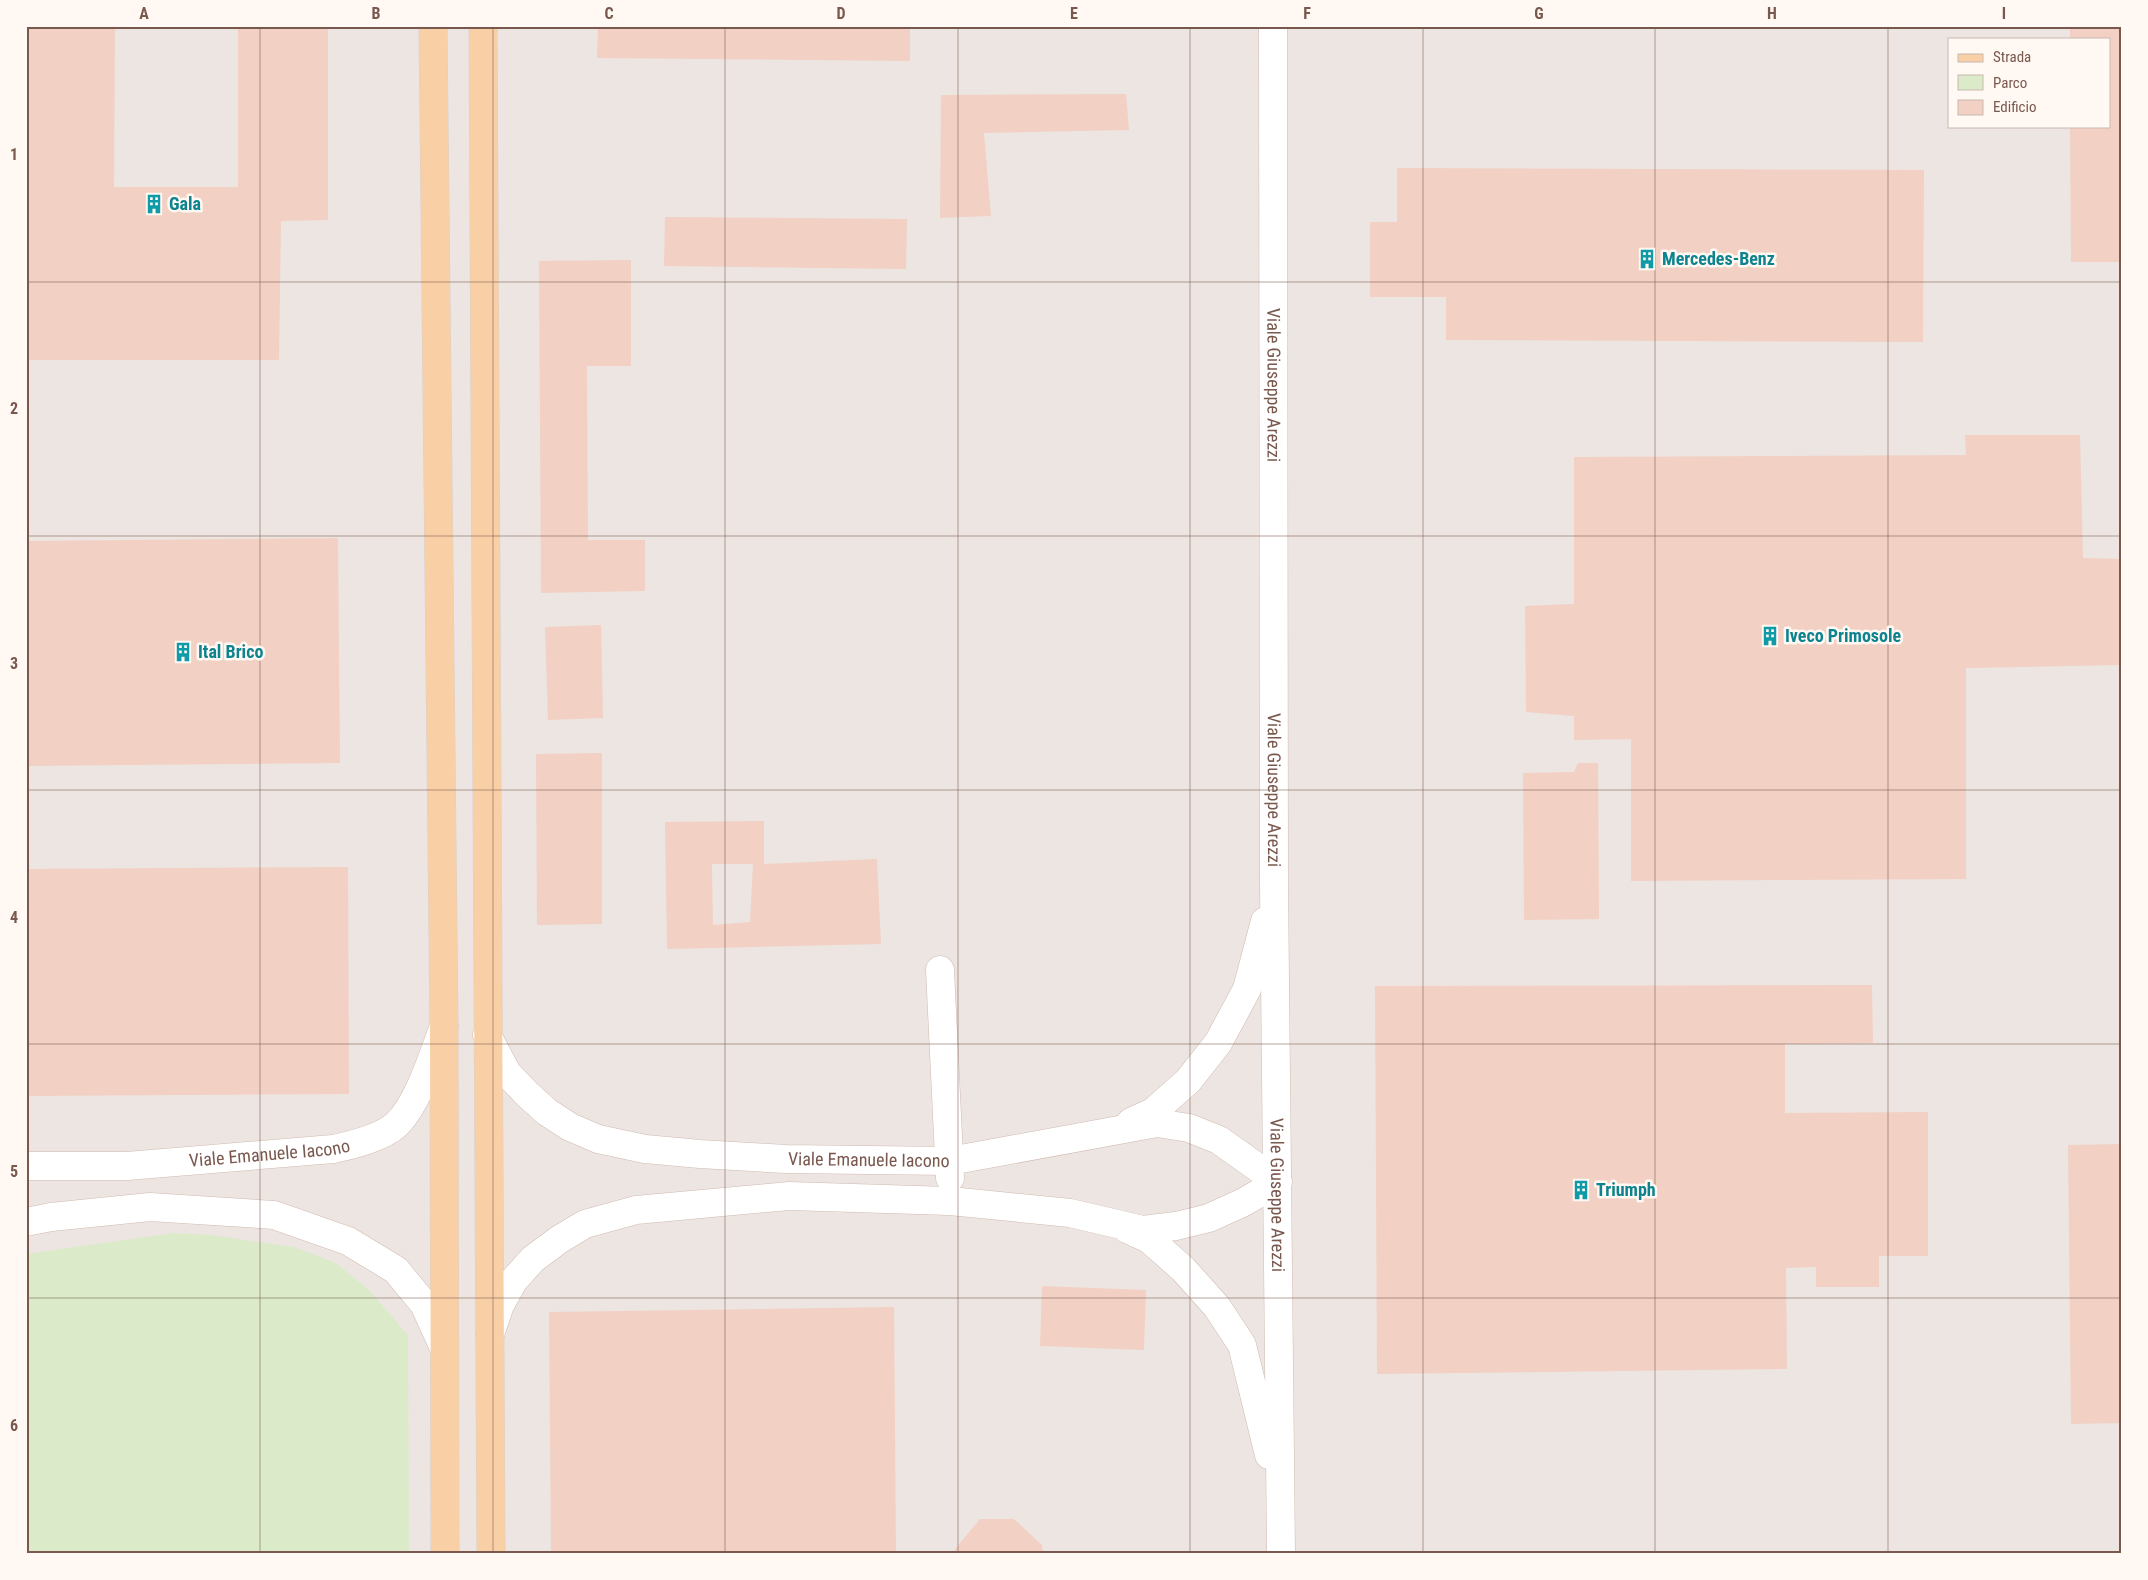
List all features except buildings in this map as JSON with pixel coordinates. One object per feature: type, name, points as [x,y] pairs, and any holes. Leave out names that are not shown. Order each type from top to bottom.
[{"type":"main road","points":[[433,26],[444,1025],[445,1554]]},
{"type":"main road","points":[[483,26],[491,1554]]},
{"type":"street","name":"Viale Giuseppe Arezzi","points":[[1273,26],[1274,885],[1281,1554]]},
{"type":"street","points":[[1109,1132],[1153,1112],[1188,1081],[1218,1043],[1247,989],[1274,885]]},
{"type":"street","points":[[940,970],[950,1161],[950,1201]]},
{"type":"street","name":"Viale Emanuele Iacono","points":[[26,1166],[127,1166],[333,1149],[362,1143],[397,1124],[419,1091],[444,1025]]},
{"type":"street","name":"Viale Emanuele Iacono","points":[[487,1035],[507,1073],[547,1112],[570,1127],[598,1139],[645,1149],[786,1159],[950,1161],[1157,1123],[1189,1128],[1219,1140],[1278,1182]]},
{"type":"street","points":[[490,1336],[500,1305],[514,1280],[533,1259],[560,1239],[585,1224],[636,1210],[789,1196],[950,1201],[1070,1213],[1143,1230],[1176,1226],[1209,1218],[1244,1202],[1278,1182]]},
{"type":"street","points":[[26,1222],[51,1217],[150,1207],[274,1216],[348,1241],[396,1270],[424,1304],[444,1348]]},
{"type":"street","points":[[1110,1222],[1149,1239],[1183,1269],[1217,1307],[1242,1345],[1280,1500]]},
{"type":"shaded area","points":[[26,26],[2122,26],[2122,1554],[26,1554]]},
{"type":"green space","points":[[174,1233],[211,1235],[294,1247],[336,1263],[370,1291],[408,1335],[409,1554],[26,1554],[26,1254]]},
{"type":"place","name":"Gala","points":[[154,204]]},
{"type":"place","name":"Mercedes-Benz","points":[[1647,259]]},
{"type":"place","name":"Iveco Primosole","points":[[1770,636]]},
{"type":"place","name":"Ital Brico","points":[[183,652]]},
{"type":"place","name":"Triumph","points":[[1581,1190]]}]
